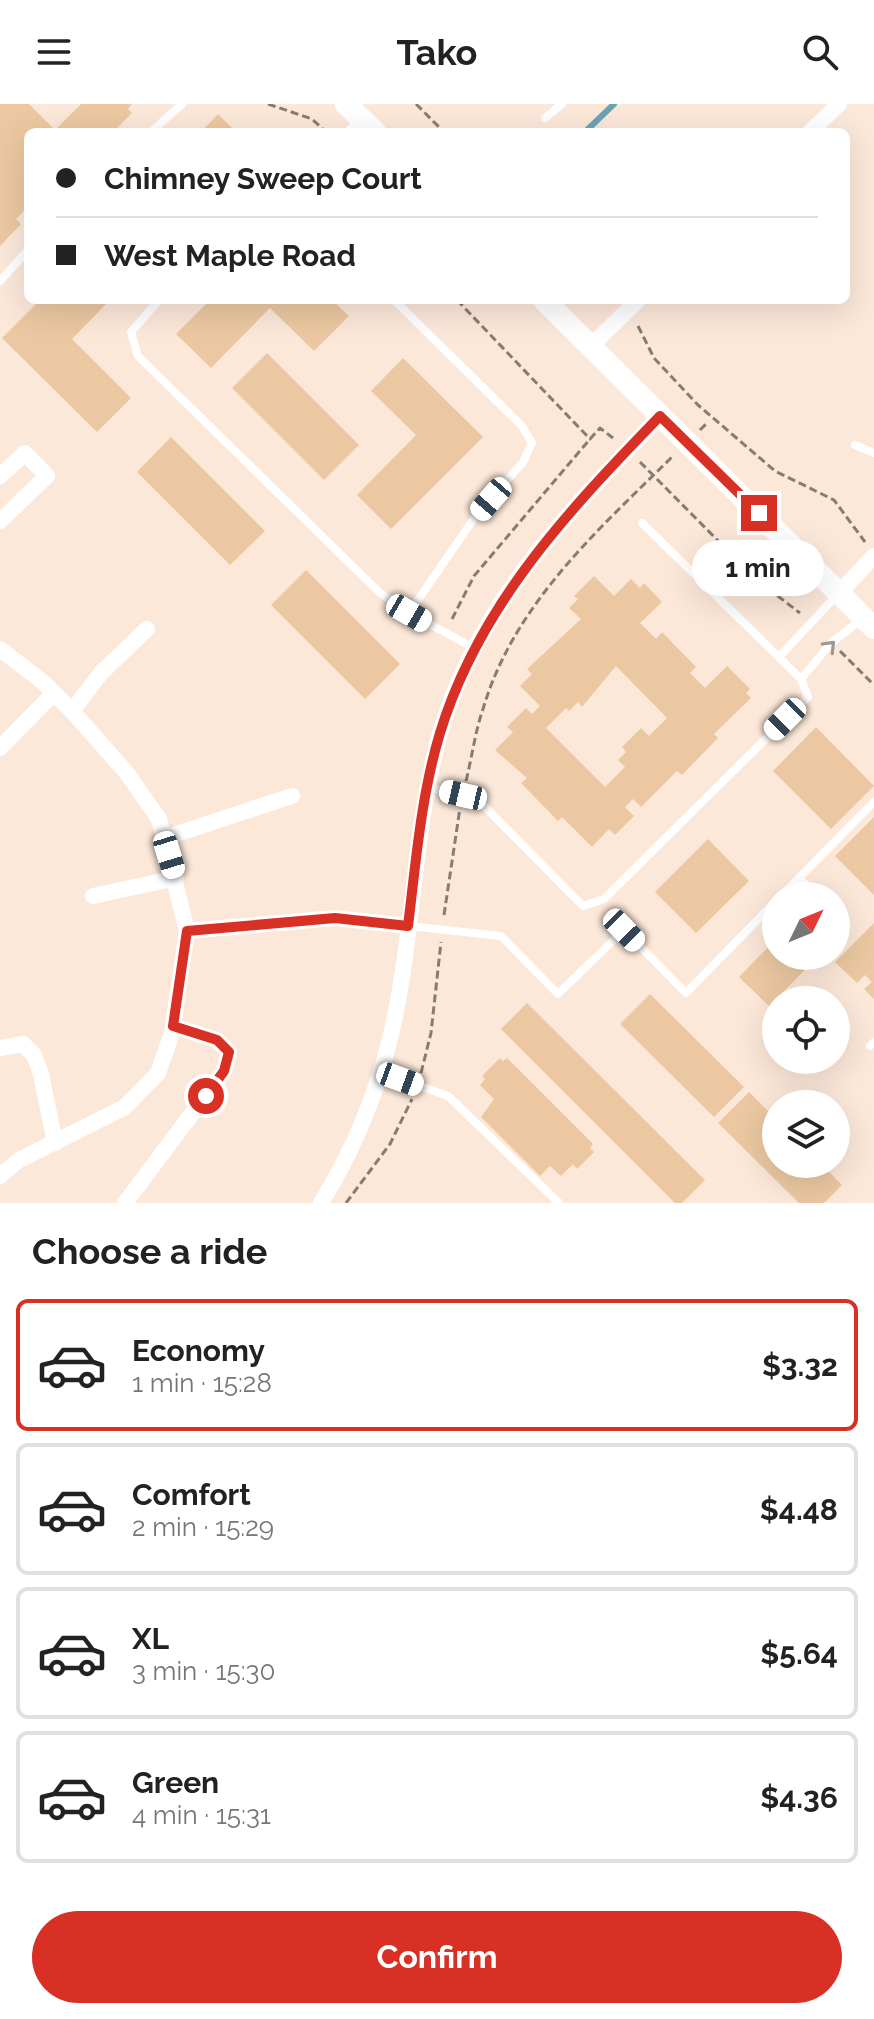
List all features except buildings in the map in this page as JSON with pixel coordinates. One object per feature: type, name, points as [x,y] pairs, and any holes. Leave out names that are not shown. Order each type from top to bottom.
[{"type":"main road","points":[[548,304],[839,593],[871,617]]},
{"type":"street","points":[[814,128],[839,104]]},
{"type":"street","points":[[591,346],[634,304]]},
{"type":"street","points":[[321,1203],[358,1135],[381,1072],[398,999],[427,787],[439,735],[474,648],[509,589],[560,522],[660,416]]},
{"type":"street","points":[[0,476],[25,453],[47,476],[0,521]]},
{"type":"street","points":[[839,593],[871,552]]},
{"type":"street","points":[[72,711],[101,673],[147,629]]},
{"type":"street","points":[[0,649],[72,711],[126,772],[159,819],[187,931],[173,1026],[158,1073],[125,1107],[19,1160],[0,1176]]},
{"type":"street","points":[[0,748],[54,693]]},
{"type":"street","points":[[164,838],[292,796]]},
{"type":"street","points":[[93,896],[176,878]]},
{"type":"street","points":[[187,931],[335,918],[408,926]]},
{"type":"street","points":[[125,1203],[224,1071],[229,1052],[217,1040],[173,1026]]},
{"type":"street","points":[[0,1048],[23,1044],[34,1055],[55,1143]]},
{"type":"lane","points":[[155,128],[182,104]]},
{"type":"lane","points":[[545,118],[562,104]]},
{"type":"lane","points":[[0,281],[24,254]]},
{"type":"lane","points":[[156,304],[131,332],[138,356],[380,593],[409,613],[474,648]]},
{"type":"lane","points":[[398,304],[522,426],[532,443],[523,462],[475,517],[409,613]]},
{"type":"lane","points":[[855,445],[874,453]]},
{"type":"lane","points":[[427,787],[463,795],[485,807],[583,906],[604,899],[808,697],[801,679],[642,523]]},
{"type":"lane","points":[[779,657],[839,593]]},
{"type":"lane","points":[[801,679],[831,643],[871,617]]},
{"type":"lane","points":[[795,882],[874,802]]},
{"type":"lane","points":[[799,878],[803,882]]},
{"type":"lane","points":[[408,926],[501,936],[558,994],[624,930],[686,993],[762,915]]},
{"type":"lane","points":[[381,1072],[448,1096],[559,1203]]},
{"type":"path","points":[[268,104],[312,119],[322,128]]},
{"type":"path","points":[[416,104],[440,128]]},
{"type":"path","points":[[461,304],[590,439]]},
{"type":"path","points":[[635,321],[654,358],[698,405],[775,471],[834,500],[871,552]]},
{"type":"path","points":[[440,631],[451,620],[474,576],[600,428],[605,432]]},
{"type":"path","points":[[645,466],[758,581],[810,622]]},
{"type":"path","points":[[831,643],[874,685]]},
{"type":"waterway","points":[[589,128],[614,104]]},
{"type":"route","points":[[206,1096],[224,1071],[229,1052],[217,1040],[173,1026],[187,931],[335,918],[408,926],[427,787],[439,735],[454,693],[486,625],[509,589],[560,522],[611,467],[660,416],[759,513]]}]
